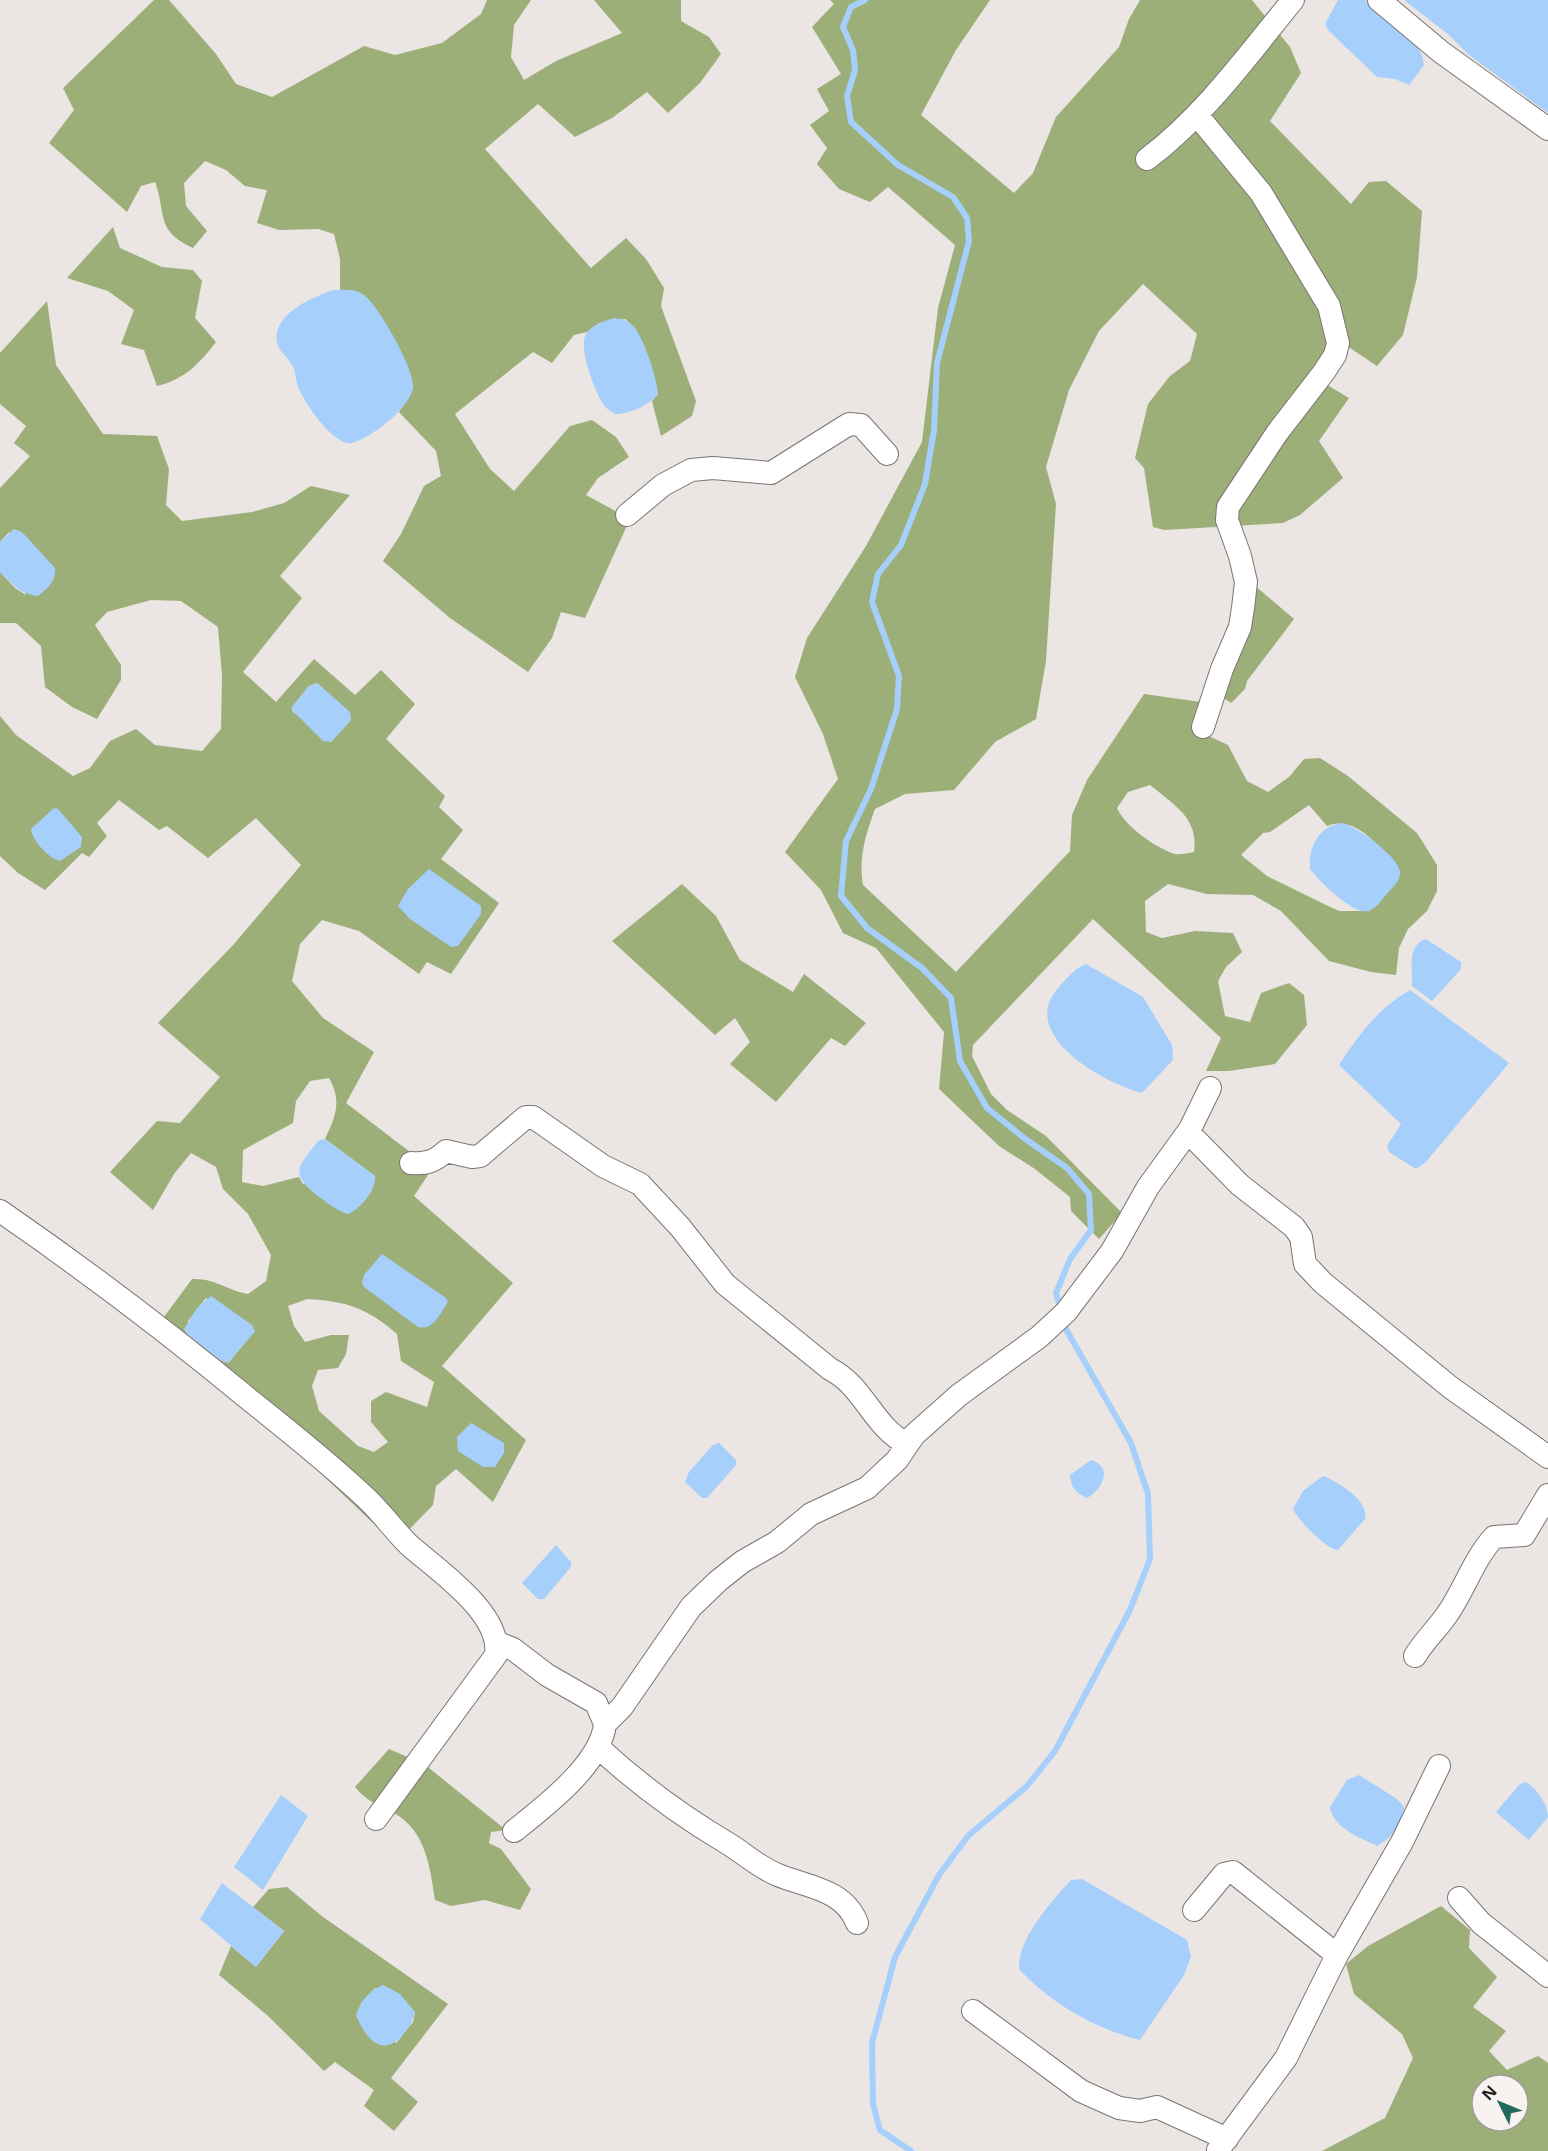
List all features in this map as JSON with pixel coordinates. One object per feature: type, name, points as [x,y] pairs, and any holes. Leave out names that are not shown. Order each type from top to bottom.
[{"type":"street","points":[[1147,159],[1174,139],[1197,115],[1293,0]]},
{"type":"street","points":[[1379,0],[1441,52],[1548,129]]},
{"type":"street","points":[[1197,115],[1261,193],[1329,306],[1338,343],[1335,355],[1324,372],[1277,433],[1228,507],[1227,520],[1240,556],[1246,582],[1237,637],[1222,669],[1203,727]]},
{"type":"street","points":[[627,515],[663,485],[691,470],[713,468],[771,473],[849,424],[861,425],[887,454]]},
{"type":"street","points":[[514,1831],[560,1791],[598,1747],[604,1724],[622,1707],[691,1607],[718,1581],[742,1562],[777,1542],[811,1514],[867,1488],[959,1395],[1039,1338],[1066,1312],[1112,1251],[1148,1187],[1188,1132],[1210,1088]]},
{"type":"street","points":[[411,1163],[426,1164],[436,1160],[446,1151],[472,1157],[480,1156],[526,1117],[533,1116],[603,1166],[640,1184],[680,1227],[725,1284],[830,1369],[843,1375],[880,1425],[893,1437],[908,1444]]},
{"type":"street","points":[[1188,1132],[1240,1185],[1294,1227],[1301,1237],[1305,1264],[1323,1283],[1368,1317],[1393,1343],[1548,1457]]},
{"type":"street","points":[[0,1211],[163,1329],[367,1498],[408,1543],[480,1609],[498,1643],[496,1655],[376,1819]]},
{"type":"street","points":[[1415,1656],[1427,1637],[1446,1616],[1483,1549],[1494,1537],[1524,1535],[1548,1495]]},
{"type":"street","points":[[498,1643],[513,1649],[547,1674],[596,1703],[604,1724]]},
{"type":"street","points":[[598,1747],[649,1791],[750,1860],[776,1874],[838,1897],[853,1912],[857,1923]]},
{"type":"street","points":[[973,2011],[1081,2091],[1119,2108],[1140,2111],[1157,2107],[1222,2145],[1286,2058],[1337,1955],[1402,1842],[1439,1766]]},
{"type":"street","points":[[1194,1910],[1224,1874],[1233,1872],[1337,1955]]},
{"type":"street","points":[[1459,1898],[1481,1923],[1542,1963]]},
{"type":"green space","points":[[154,0],[169,0],[216,54],[236,84],[272,97],[364,46],[395,55],[442,43],[481,14],[487,0],[531,0],[514,25],[511,57],[524,80],[556,61],[622,33],[594,0],[681,0],[681,21],[709,37],[721,54],[700,83],[668,113],[647,92],[612,118],[575,137],[538,104],[485,149],[591,268],[626,238],[646,259],[664,288],[661,306],[696,401],[692,416],[661,436],[652,401],[658,394],[635,328],[625,319],[599,323],[587,332],[574,335],[552,363],[533,352],[455,414],[490,469],[514,491],[570,426],[592,420],[616,437],[629,457],[598,478],[586,495],[630,519],[585,618],[561,612],[552,638],[528,672],[450,618],[383,561],[401,534],[424,486],[441,476],[436,451],[399,412],[413,389],[351,290],[340,290],[340,259],[334,234],[318,229],[279,230],[257,223],[267,190],[245,186],[226,170],[205,161],[184,183],[186,206],[207,231],[193,248],[173,235],[167,228],[155,182],[141,186],[127,212],[49,143],[74,110],[63,88]]},
{"type":"green space","points":[[830,0],[990,0],[956,50],[921,115],[1014,193],[1033,173],[1056,117],[1119,47],[1129,19],[1140,0],[1252,0],[1290,47],[1301,73],[1270,121],[1351,204],[1369,182],[1386,181],[1422,211],[1417,277],[1403,335],[1377,366],[1350,348],[1329,346],[1314,377],[1349,398],[1319,441],[1343,478],[1300,515],[1283,523],[1164,530],[1153,527],[1144,468],[1135,458],[1148,404],[1170,376],[1190,361],[1197,334],[1143,284],[1099,331],[1069,390],[1046,467],[1056,504],[1046,661],[1036,719],[995,742],[954,790],[905,794],[875,809],[869,828],[862,856],[863,885],[956,972],[1070,851],[1072,815],[1087,780],[1144,694],[1201,702],[1200,732],[1228,745],[1247,781],[1268,792],[1289,777],[1304,759],[1320,758],[1348,776],[1417,833],[1437,865],[1437,891],[1427,911],[1408,929],[1399,948],[1396,975],[1371,972],[1329,961],[1281,911],[1253,895],[1207,894],[1168,884],[1145,901],[1146,932],[1162,938],[1195,931],[1233,933],[1242,952],[1226,967],[1218,981],[1225,1016],[1250,1022],[1261,993],[1289,983],[1304,995],[1307,1025],[1275,1064],[1229,1071],[1206,1071],[1221,1038],[1093,919],[973,1045],[972,1056],[991,1094],[1007,1110],[1046,1136],[1122,1213],[1099,1239],[1071,1211],[1070,1197],[1035,1169],[999,1146],[939,1089],[944,1032],[876,948],[843,933],[821,890],[785,852],[838,779],[823,734],[795,677],[807,638],[866,546],[922,442],[938,308],[955,245],[888,187],[870,202],[839,189],[817,164],[827,148],[810,125],[829,111],[817,89],[841,74],[812,27],[834,4]],"holes":[[[1150,785],[1176,806],[1189,821],[1195,840],[1194,852],[1175,854],[1159,847],[1142,836],[1121,815],[1117,808],[1128,792]],[[1309,805],[1327,826],[1346,824],[1354,827],[1392,858],[1368,911],[1339,911],[1267,876],[1241,855],[1263,833],[1270,832]]]},
{"type":"green space","points":[[113,227],[120,248],[162,267],[193,270],[202,281],[195,318],[216,342],[191,370],[175,380],[157,386],[144,350],[121,344],[134,310],[108,291],[67,278]]},
{"type":"green space","points":[[47,301],[56,365],[103,434],[157,436],[169,469],[166,505],[182,521],[252,512],[284,503],[311,486],[350,495],[280,576],[302,598],[243,672],[276,702],[314,659],[355,695],[381,670],[415,704],[386,739],[445,796],[439,807],[463,830],[441,859],[499,903],[451,974],[427,962],[419,974],[359,931],[322,920],[300,944],[292,981],[323,1018],[374,1052],[346,1103],[410,1152],[428,1175],[414,1196],[513,1283],[442,1366],[526,1440],[493,1502],[456,1469],[436,1486],[433,1505],[395,1544],[161,1321],[192,1279],[207,1280],[248,1294],[266,1281],[271,1255],[248,1214],[223,1189],[216,1167],[191,1153],[174,1174],[153,1210],[110,1172],[157,1121],[180,1123],[220,1077],[158,1023],[234,944],[301,865],[256,818],[208,858],[167,826],[159,830],[119,800],[97,823],[107,836],[89,857],[82,853],[45,890],[18,873],[0,856],[0,716],[16,735],[73,776],[90,768],[110,741],[136,729],[155,745],[202,751],[221,729],[222,676],[218,627],[181,601],[151,600],[107,612],[95,625],[121,665],[121,680],[97,719],[72,707],[45,687],[41,646],[16,623],[0,623],[0,572],[15,588],[26,595],[9,532],[0,542],[0,488],[30,456],[14,443],[26,426],[0,404],[0,353]],"holes":[[[317,683],[349,712],[351,720],[331,742],[292,711],[292,707],[309,686]],[[329,1078],[333,1086],[336,1101],[335,1116],[325,1139],[375,1176],[303,1184],[299,1177],[263,1186],[242,1182],[243,1150],[293,1123],[296,1101],[310,1081]],[[206,1298],[255,1331],[228,1363],[220,1360],[187,1334],[188,1321]],[[307,1299],[345,1304],[366,1312],[386,1325],[397,1334],[401,1361],[434,1382],[427,1407],[386,1392],[371,1401],[371,1422],[388,1442],[374,1452],[358,1446],[319,1411],[312,1386],[318,1370],[338,1368],[346,1354],[349,1335],[331,1335],[305,1342],[294,1326],[288,1306]]]},
{"type":"green space","points":[[1254,585],[1294,619],[1247,681],[1245,689],[1231,703],[1219,695]]},
{"type":"green space","points":[[682,884],[716,916],[740,960],[793,992],[804,974],[866,1023],[845,1046],[831,1038],[776,1102],[730,1064],[750,1042],[735,1018],[715,1035],[612,941]]},
{"type":"green space","points":[[389,1749],[424,1764],[506,1830],[491,1832],[489,1843],[501,1849],[531,1889],[520,1910],[485,1900],[451,1906],[435,1900],[425,1851],[413,1830],[405,1821],[368,1799],[355,1787]]},
{"type":"green space","points":[[287,1887],[323,1917],[448,2004],[391,2078],[418,2102],[394,2131],[364,2106],[374,2090],[335,2062],[324,2071],[267,2015],[219,1975],[231,1946],[256,1967],[284,1931],[253,1907],[269,1889]],"holes":[[[375,1988],[415,2012],[413,2022],[396,2043],[356,2015],[362,2002]]]},
{"type":"green space","points":[[1441,1906],[1470,1930],[1469,1948],[1497,1977],[1473,2007],[1506,2031],[1489,2051],[1507,2070],[1538,2056],[1548,2063],[1548,2151],[1322,2151],[1385,2118],[1413,2058],[1402,2034],[1354,1994],[1346,1964],[1368,1946]]},
{"type":"water","points":[[1338,0],[1365,0],[1410,37],[1422,55],[1424,65],[1409,85],[1395,79],[1377,77],[1329,31],[1325,24]]},
{"type":"water","points":[[1404,0],[1548,0],[1548,113],[1469,55],[1449,35]]},
{"type":"water","points":[[333,290],[357,291],[370,301],[386,323],[402,352],[412,377],[411,394],[398,412],[369,435],[352,443],[338,439],[315,415],[303,397],[292,365],[277,342],[277,332],[287,315],[305,302]]},
{"type":"water","points":[[614,318],[628,322],[639,334],[650,360],[658,394],[639,408],[616,414],[606,408],[599,396],[591,378],[584,348],[586,334],[592,328]]},
{"type":"water","points":[[14,529],[22,532],[55,568],[53,580],[38,596],[21,591],[0,572],[0,542]]},
{"type":"water","points":[[317,683],[350,712],[351,720],[331,742],[323,741],[292,710],[309,686]]},
{"type":"water","points":[[54,808],[58,809],[82,837],[81,847],[60,861],[41,848],[31,829]]},
{"type":"water","points":[[1342,823],[1376,843],[1392,858],[1400,872],[1395,885],[1369,911],[1362,911],[1346,903],[1320,881],[1310,869],[1313,846],[1321,833],[1327,828]]},
{"type":"water","points":[[429,869],[481,906],[481,914],[458,946],[451,947],[410,919],[398,906],[408,889]]},
{"type":"water","points":[[1426,939],[1461,962],[1461,969],[1432,1001],[1412,986],[1413,952],[1420,942]]},
{"type":"water","points":[[1086,964],[1143,997],[1172,1045],[1173,1060],[1142,1093],[1126,1088],[1088,1068],[1070,1054],[1057,1039],[1048,1023],[1048,1006],[1058,988],[1074,971]]},
{"type":"water","points":[[1410,990],[1509,1063],[1425,1163],[1416,1169],[1389,1152],[1387,1146],[1401,1124],[1339,1065],[1370,1023],[1388,1005]]},
{"type":"water","points":[[325,1139],[375,1176],[375,1182],[367,1198],[358,1208],[348,1214],[319,1197],[309,1189],[300,1176],[300,1170],[306,1157],[319,1140]]},
{"type":"water","points":[[382,1254],[446,1298],[448,1302],[432,1324],[423,1328],[418,1327],[364,1287],[362,1283],[364,1275]]},
{"type":"water","points":[[211,1296],[252,1325],[255,1331],[228,1363],[220,1360],[187,1334],[184,1329],[197,1308]]},
{"type":"water","points":[[471,1423],[504,1443],[504,1453],[495,1467],[483,1467],[458,1451],[457,1437]]},
{"type":"water","points":[[719,1443],[736,1460],[736,1465],[707,1498],[702,1498],[685,1482],[689,1472],[713,1445]]},
{"type":"water","points":[[1091,1460],[1098,1463],[1104,1473],[1097,1490],[1087,1498],[1075,1489],[1070,1475]]},
{"type":"water","points":[[1323,1476],[1336,1482],[1358,1499],[1365,1512],[1365,1519],[1338,1550],[1333,1549],[1313,1534],[1293,1509],[1303,1491]]},
{"type":"water","points":[[556,1545],[571,1562],[571,1567],[544,1599],[538,1599],[522,1583]]},
{"type":"water","points":[[1359,1775],[1397,1799],[1404,1807],[1402,1819],[1395,1830],[1377,1846],[1341,1826],[1336,1821],[1330,1807],[1347,1780]]},
{"type":"water","points":[[1526,1782],[1541,1797],[1548,1817],[1529,1840],[1496,1812],[1520,1784]]},
{"type":"water","points":[[281,1795],[308,1816],[263,1890],[234,1867]]},
{"type":"water","points":[[1082,1879],[1187,1940],[1191,1957],[1184,1975],[1140,2040],[1091,2022],[1059,2004],[1019,1969],[1024,1945],[1037,1921],[1071,1880]]},
{"type":"water","points":[[222,1883],[284,1931],[256,1967],[200,1919]]},
{"type":"water","points":[[383,1985],[400,1994],[415,2012],[410,2026],[389,2045],[376,2043],[370,2038],[356,2015],[366,1997]]},
{"type":"waterway","points":[[865,0],[851,7],[843,27],[853,50],[855,70],[847,96],[851,122],[898,165],[953,197],[967,218],[969,241],[937,363],[934,430],[925,484],[901,545],[878,574],[872,602],[899,676],[897,709],[871,789],[846,841],[841,896],[867,928],[922,968],[951,998],[960,1061],[987,1108],[1067,1168],[1089,1194],[1091,1230],[1070,1259],[1056,1293],[1061,1311]]},
{"type":"waterway","points":[[911,2151],[880,2130],[873,2104],[872,2043],[895,1957],[939,1875],[968,1836],[1027,1786],[1055,1751],[1130,1610],[1150,1559],[1148,1494],[1131,1443],[1067,1331],[1064,1321]]}]
